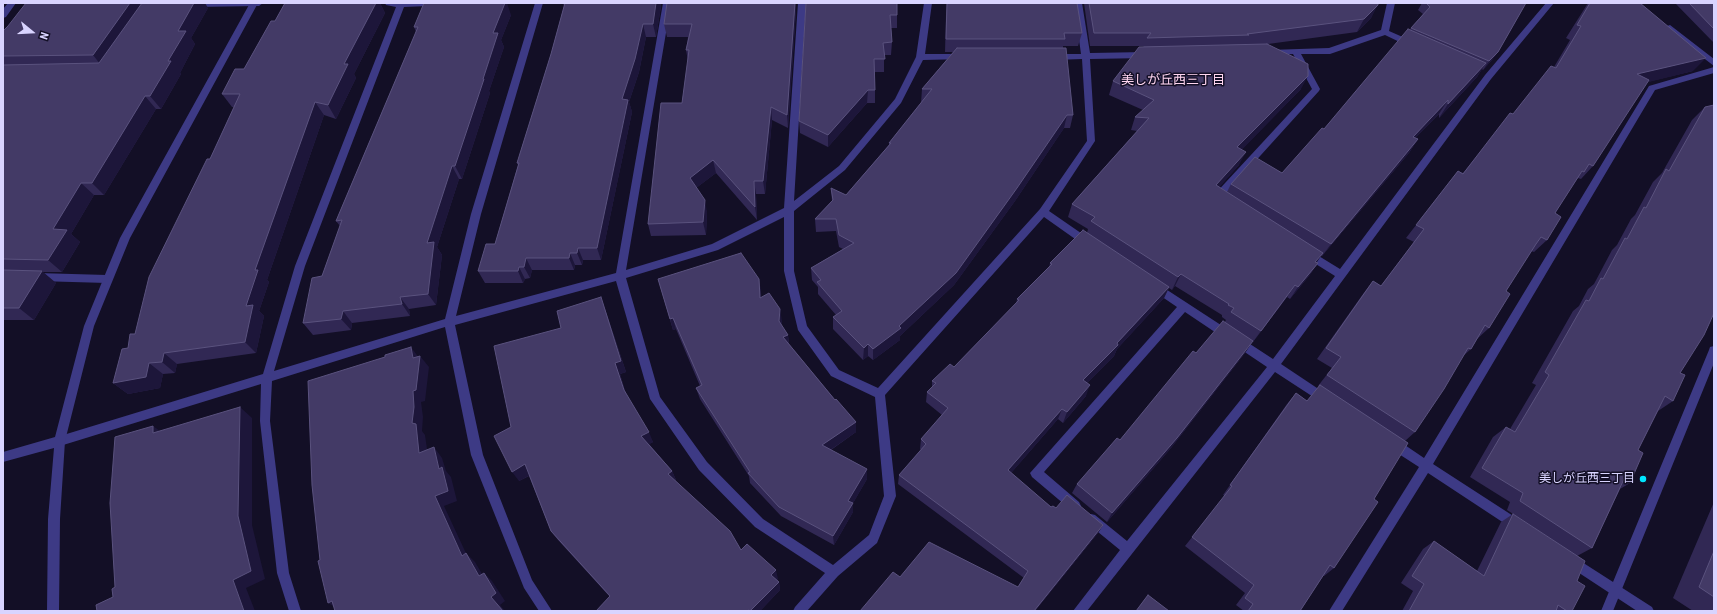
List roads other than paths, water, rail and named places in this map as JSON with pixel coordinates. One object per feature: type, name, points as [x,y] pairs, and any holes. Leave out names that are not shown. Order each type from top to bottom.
[{"type":"street","points":[[3,15],[12,3]]},
{"type":"street","points":[[53,611],[54,519],[60,441],[89,326],[107,279],[143,203],[254,3]]},
{"type":"street","points":[[185,4],[259,3]]},
{"type":"street","points":[[390,3],[401,5],[428,3]]},
{"type":"street","points":[[536,3],[476,214],[449,322],[477,455],[528,584],[546,611]]},
{"type":"street","points":[[667,3],[620,276],[655,399],[704,466],[759,523],[834,572]]},
{"type":"street","points":[[802,3],[789,210],[790,272],[802,327],[835,373],[880,394]]},
{"type":"street","points":[[3,457],[449,322],[620,276],[715,247],[789,210],[842,168],[898,101],[920,57],[928,3]]},
{"type":"street","points":[[799,611],[834,572],[873,539],[890,496],[880,394],[1043,212],[1091,141],[1086,57],[1078,3]]},
{"type":"street","points":[[1385,32],[1391,3]]},
{"type":"street","points":[[1079,611],[1274,366],[1342,275],[1485,76],[1550,3]]},
{"type":"street","points":[[295,611],[283,573],[265,421],[267,377],[300,266],[401,5]]},
{"type":"street","points":[[1662,22],[1714,64]]},
{"type":"street","points":[[1265,53],[1330,51],[1385,32],[1419,47]]},
{"type":"street","points":[[1229,206],[1216,198],[1316,89],[1296,52]]},
{"type":"street","points":[[1046,57],[1156,55]]},
{"type":"street","points":[[920,57],[967,57]]},
{"type":"street","points":[[1336,611],[1426,465],[1652,88],[1714,70]]},
{"type":"street","points":[[1043,212],[1100,251]]},
{"type":"street","points":[[1295,247],[1342,275]]},
{"type":"street","points":[[27,277],[107,279]]},
{"type":"street","points":[[1145,280],[1334,405]]},
{"type":"street","points":[[1128,549],[1036,473],[1184,306]]},
{"type":"street","points":[[1607,611],[1714,350]]},
{"type":"street","points":[[1380,435],[1524,530]]},
{"type":"street","points":[[1564,556],[1648,611]]},
{"type":"place","name":"美しが丘西三丁目","points":[[1643,479]]},
{"type":"district","name":"美しが丘西三丁目","points":[[1173,81]]}]
